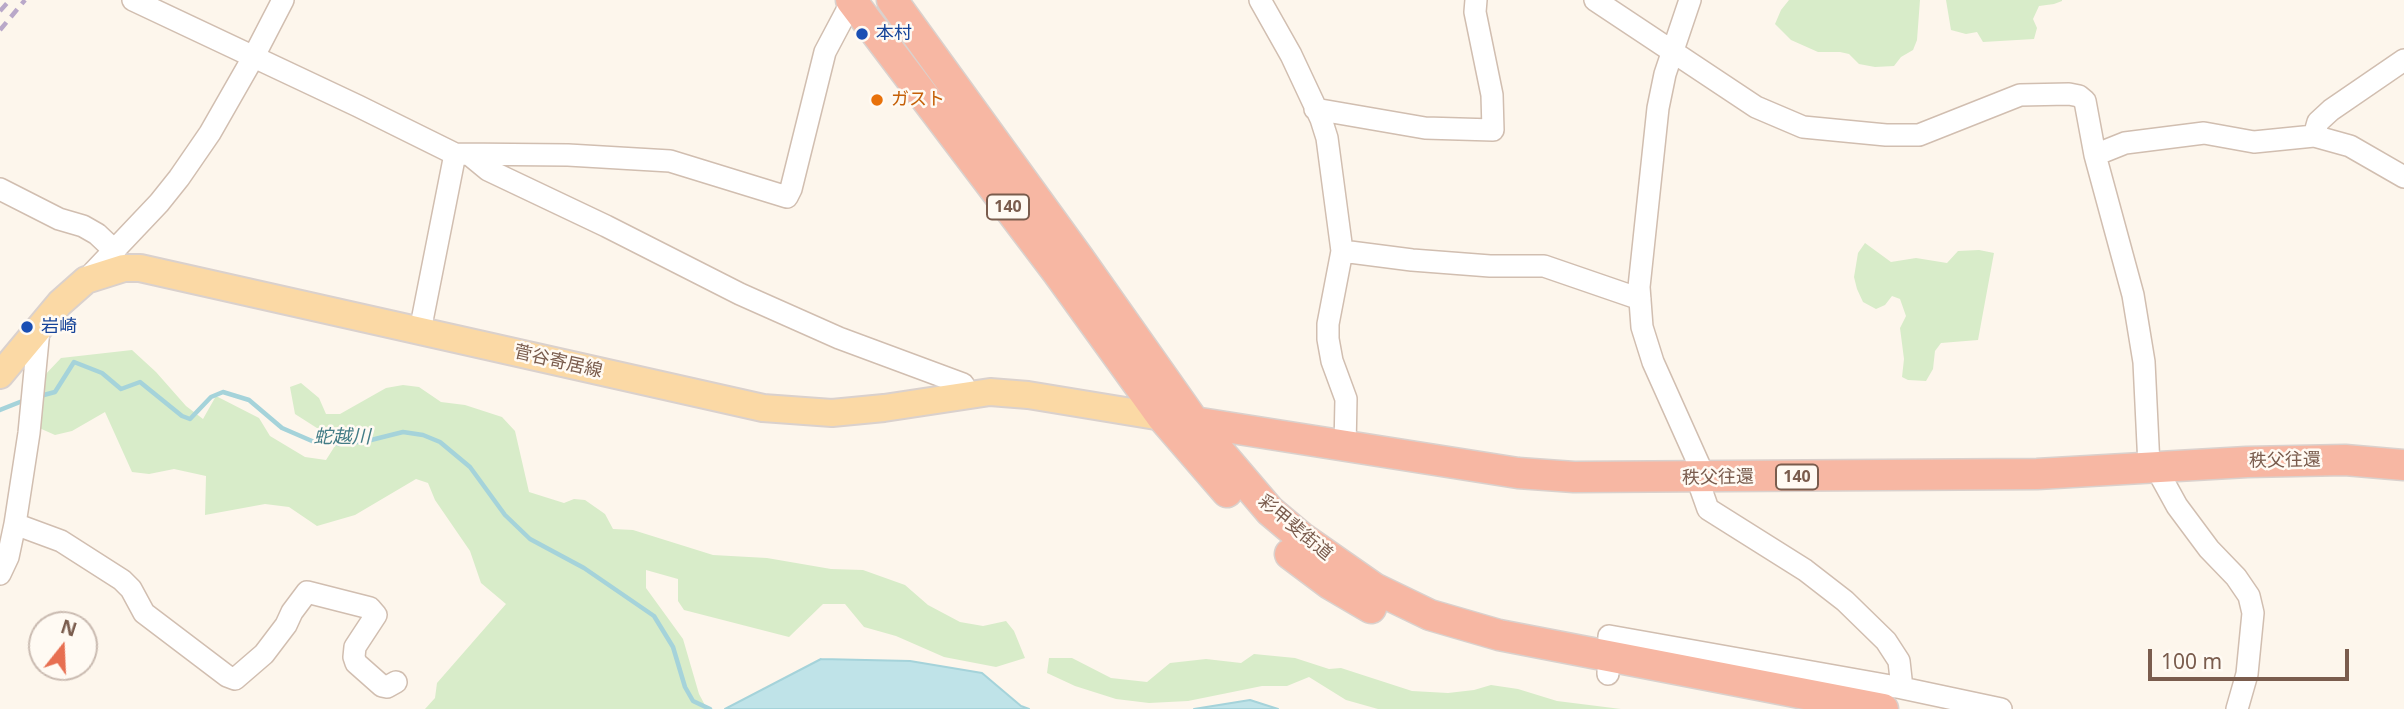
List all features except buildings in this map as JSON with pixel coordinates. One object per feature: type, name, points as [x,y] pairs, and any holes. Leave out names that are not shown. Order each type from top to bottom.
[{"type":"highway","name":"彩甲斐街道","points":[[892,0],[1068,265],[1162,417],[1243,512],[1290,554],[1336,575],[1374,588],[1430,615],[1777,709]]},
{"type":"highway","name":"彩甲斐街道","points":[[851,1],[1270,512],[1301,537],[1336,575]]},
{"type":"highway","name":"秩父往還","points":[[1162,417],[1518,473],[1574,477],[2037,474],[2152,466],[2345,460],[2404,465]]},
{"type":"highway","name":"彩甲斐街道","points":[[1609,665],[1893,698]]},
{"type":"main road","name":"菅谷寄居線","points":[[0,375],[61,303],[86,280],[124,268],[140,268],[763,408],[832,413],[990,392],[1028,395],[1162,417]]},
{"type":"street","points":[[133,0],[463,155],[488,170],[740,294],[839,338],[963,384],[969,396]]},
{"type":"street","points":[[86,280],[179,178],[210,133],[283,0]]},
{"type":"street","points":[[1260,0],[1290,55],[1327,138],[1342,251],[1328,324],[1328,339],[1332,361],[1346,399],[1345,447]]},
{"type":"street","points":[[1315,109],[1425,128],[1493,130],[1492,95],[1475,12],[1476,0]]},
{"type":"street","points":[[1595,0],[1756,107],[1803,127],[1920,135],[2020,95],[2050,93],[2079,96],[2085,101],[2095,155],[2133,295],[2144,362],[2152,466],[2209,549],[2249,596],[2253,613],[2247,674],[2237,709]]},
{"type":"street","points":[[1690,0],[1672,50],[1658,108],[1641,249],[1640,299],[1642,327],[1653,362],[1701,478],[1709,509],[1805,570],[1845,601],[1885,641],[1899,661],[1893,698],[2001,709]]},
{"type":"street","points":[[463,155],[568,155],[670,161],[787,197],[825,52],[851,1]]},
{"type":"street","points":[[2314,136],[2318,122],[2331,110],[2404,60]]},
{"type":"street","points":[[2095,155],[2125,142],[2204,133],[2254,142],[2314,136],[2350,146],[2404,177]]},
{"type":"street","points":[[420,331],[463,155]]},
{"type":"street","points":[[0,188],[59,219],[83,226],[97,234],[114,251]]},
{"type":"street","points":[[1342,251],[1490,266],[1544,266],[1640,299]]},
{"type":"street","points":[[0,574],[8,557],[15,524],[29,433],[38,329]]},
{"type":"street","points":[[15,524],[61,541],[122,580],[131,589],[144,613],[235,680],[264,654],[307,592],[370,608],[376,615],[355,647],[356,663],[382,686],[387,687],[396,682]]},
{"type":"green space","points":[[1789,0],[1920,0],[1917,40],[1913,50],[1901,57],[1894,66],[1875,67],[1859,64],[1849,54],[1818,52],[1791,40],[1775,24]]},
{"type":"green space","points":[[1946,0],[2062,1],[2039,6],[2033,19],[2037,28],[2034,39],[1983,42],[1977,32],[1966,34],[1951,30]]},
{"type":"green space","points":[[1865,243],[1891,262],[1916,258],[1947,263],[1958,251],[1979,250],[1994,253],[1978,340],[1941,343],[1935,351],[1933,369],[1926,381],[1902,377],[1904,359],[1900,328],[1906,316],[1900,299],[1892,296],[1885,305],[1876,309],[1863,302],[1857,289],[1854,277],[1858,253]]},
{"type":"green space","points":[[132,350],[186,406],[203,419],[216,396],[259,418],[270,436],[305,457],[326,460],[340,438],[320,430],[295,414],[290,387],[301,383],[319,398],[326,414],[340,414],[386,388],[403,385],[419,387],[441,402],[465,405],[502,417],[515,431],[529,492],[564,503],[574,499],[585,500],[605,514],[613,529],[633,530],[713,555],[767,558],[831,569],[863,570],[905,585],[928,605],[960,622],[983,626],[1006,621],[1014,631],[1025,658],[996,667],[944,657],[896,636],[864,627],[845,604],[823,604],[789,637],[684,610],[678,601],[678,579],[646,570],[646,588],[683,639],[699,694],[707,709],[425,709],[435,698],[437,683],[506,604],[481,583],[470,551],[435,500],[428,483],[416,479],[355,515],[317,526],[289,507],[265,504],[205,515],[206,476],[174,469],[149,474],[132,472],[105,412],[72,431],[55,435],[37,427],[43,377],[61,358]]},
{"type":"green space","points":[[1254,654],[1295,658],[1329,669],[1341,668],[1412,691],[1448,693],[1491,685],[1518,689],[1557,701],[1621,709],[1378,709],[1346,700],[1309,677],[1287,686],[1262,686],[1188,701],[1149,703],[1116,699],[1075,686],[1047,673],[1049,658],[1072,658],[1111,678],[1147,682],[1170,663],[1206,659],[1241,663]]},
{"type":"water","points":[[821,659],[910,661],[982,673],[1021,706],[1029,709],[725,709]]},
{"type":"water","points":[[1250,700],[1278,709],[1194,709]]},
{"type":"waterway","name":"蛇越川","points":[[40,396],[55,392],[74,362],[102,373],[121,389],[140,382],[182,416],[190,419],[211,397],[223,392],[249,400],[282,428],[312,441],[339,444],[367,441],[403,432],[423,435],[440,442],[470,467],[505,515],[530,539],[584,568],[654,616],[673,647],[685,687],[693,701],[710,709]]},
{"type":"waterway","name":"蛇越川","points":[[0,410],[25,400]]},
{"type":"railway","points":[[0,11],[10,0]]},
{"type":"railway","points":[[0,30],[25,0]]},
{"type":"place","name":"本村","points":[[862,34]]},
{"type":"place","name":"ガスト","points":[[877,100]]},
{"type":"place","name":"岩崎","points":[[27,327]]}]
